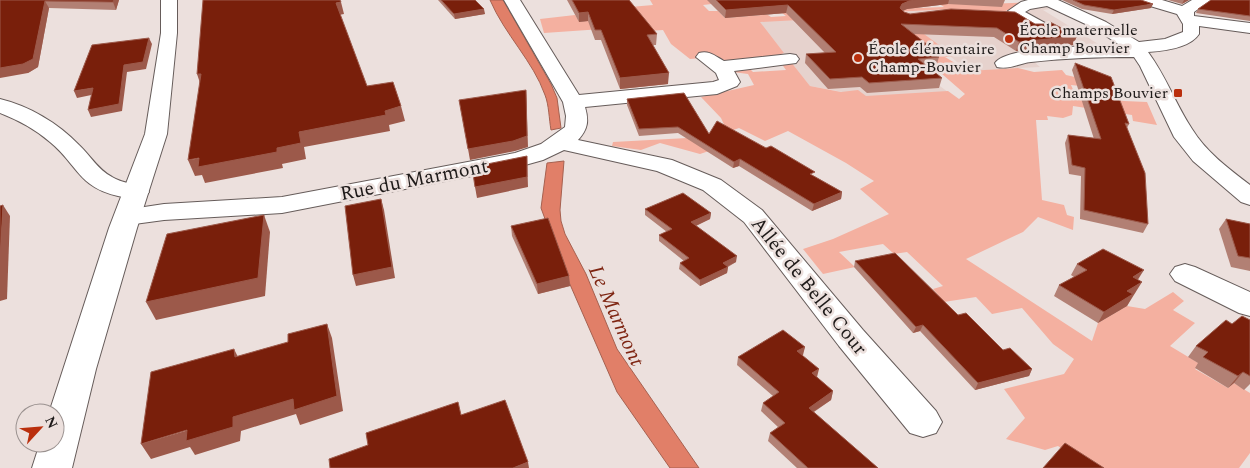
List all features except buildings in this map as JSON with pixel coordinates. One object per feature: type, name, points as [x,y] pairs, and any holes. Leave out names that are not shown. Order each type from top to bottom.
[{"type":"street","points":[[52,468],[79,369],[156,134],[169,33],[169,0]]},
{"type":"street","points":[[512,0],[573,102],[577,116],[576,129],[562,144]]},
{"type":"street","points":[[1145,0],[1187,16],[1250,28]]},
{"type":"street","points":[[1187,16],[1194,4],[1203,0]]},
{"type":"street","points":[[1039,26],[1010,14],[1026,5],[1048,1],[1100,25],[1137,50],[1149,66],[1182,132],[1193,147],[1224,178],[1250,197]]},
{"type":"street","points":[[1004,63],[1013,58],[1159,47],[1191,34],[1191,24],[1187,16]]},
{"type":"street","points":[[573,102],[717,88],[730,82],[724,70],[705,57]]},
{"type":"street","points":[[724,70],[735,64],[790,59]]},
{"type":"street","points":[[0,105],[35,120],[66,144],[93,178],[132,204]]},
{"type":"street","name":"Rue du Marmont","points":[[132,204],[164,212],[282,205],[518,160],[542,153],[562,144]]},
{"type":"street","name":"Allée de Belle Cour","points":[[562,144],[664,165],[712,185],[753,216],[851,338],[923,422]]},
{"type":"street","points":[[1185,274],[1250,305]]},
{"type":"shaded area","points":[[490,0],[503,0],[551,84],[557,98],[561,128],[551,130],[547,103],[540,83],[503,25]]},
{"type":"shaded area","points":[[650,0],[717,0],[720,3],[703,5],[709,11],[718,11],[725,18],[762,15],[771,17],[786,16],[782,13],[944,7],[933,0],[988,4],[1032,2],[999,13],[952,9],[894,12],[954,56],[945,57],[968,71],[1018,68],[1034,72],[1062,70],[1066,75],[1075,77],[1080,86],[1071,85],[1075,94],[1070,93],[1071,95],[1147,102],[1157,125],[1133,121],[1132,115],[1073,106],[1072,115],[1063,118],[1047,116],[1048,120],[1036,120],[1042,200],[1064,205],[1067,215],[1074,217],[1073,230],[1038,217],[1023,232],[966,259],[1092,341],[1098,323],[1127,306],[1145,309],[1173,292],[1184,301],[1173,310],[1195,323],[1170,346],[1200,364],[1195,369],[1228,388],[1234,383],[1250,393],[1250,453],[1239,468],[1090,468],[1058,446],[1045,450],[1006,439],[1025,418],[1004,389],[1064,374],[1074,359],[1053,344],[1022,308],[992,314],[976,297],[944,302],[933,289],[943,286],[907,252],[894,254],[883,244],[839,252],[855,267],[823,274],[803,249],[833,239],[889,214],[860,189],[874,181],[788,131],[765,141],[739,128],[700,142],[712,150],[700,154],[660,143],[641,150],[612,146],[613,142],[706,137],[726,129],[721,118],[701,97],[754,85],[748,74],[733,72],[734,69],[747,66],[753,72],[786,70],[781,63],[791,62],[810,86],[841,92],[858,90],[866,96],[948,91],[959,99],[965,94],[942,74],[945,69],[936,67],[926,58],[817,19],[760,22],[784,53],[768,58],[718,63],[713,57],[690,59],[671,44],[663,30],[604,34],[602,29],[544,33],[540,19],[575,15],[580,22],[630,7],[653,5]]},
{"type":"shaded area","name":"École maternelle Champ Bouvier","points":[[1032,2],[1050,9],[1043,10],[1100,45],[1032,60],[1040,67],[968,71],[922,33],[893,13]]},
{"type":"shaded area","name":"École élémentaire Champ-Bouvier","points":[[832,16],[926,59],[936,67],[917,69],[952,95],[891,101],[810,86],[757,20]]},
{"type":"shaded area","points":[[564,161],[560,210],[565,234],[586,274],[617,349],[699,468],[670,468],[617,392],[565,273],[541,208],[547,163]]},
{"type":"place","name":"École maternelle Champ Bouvier","points":[[1009,39]]},
{"type":"place","name":"École élémentaire Champ-Bouvier","points":[[858,58]]},
{"type":"place","name":"Champs Bouvier","points":[[1178,93]]},
{"type":"water label","name":"Le Marmont","points":[[616,316]]}]
